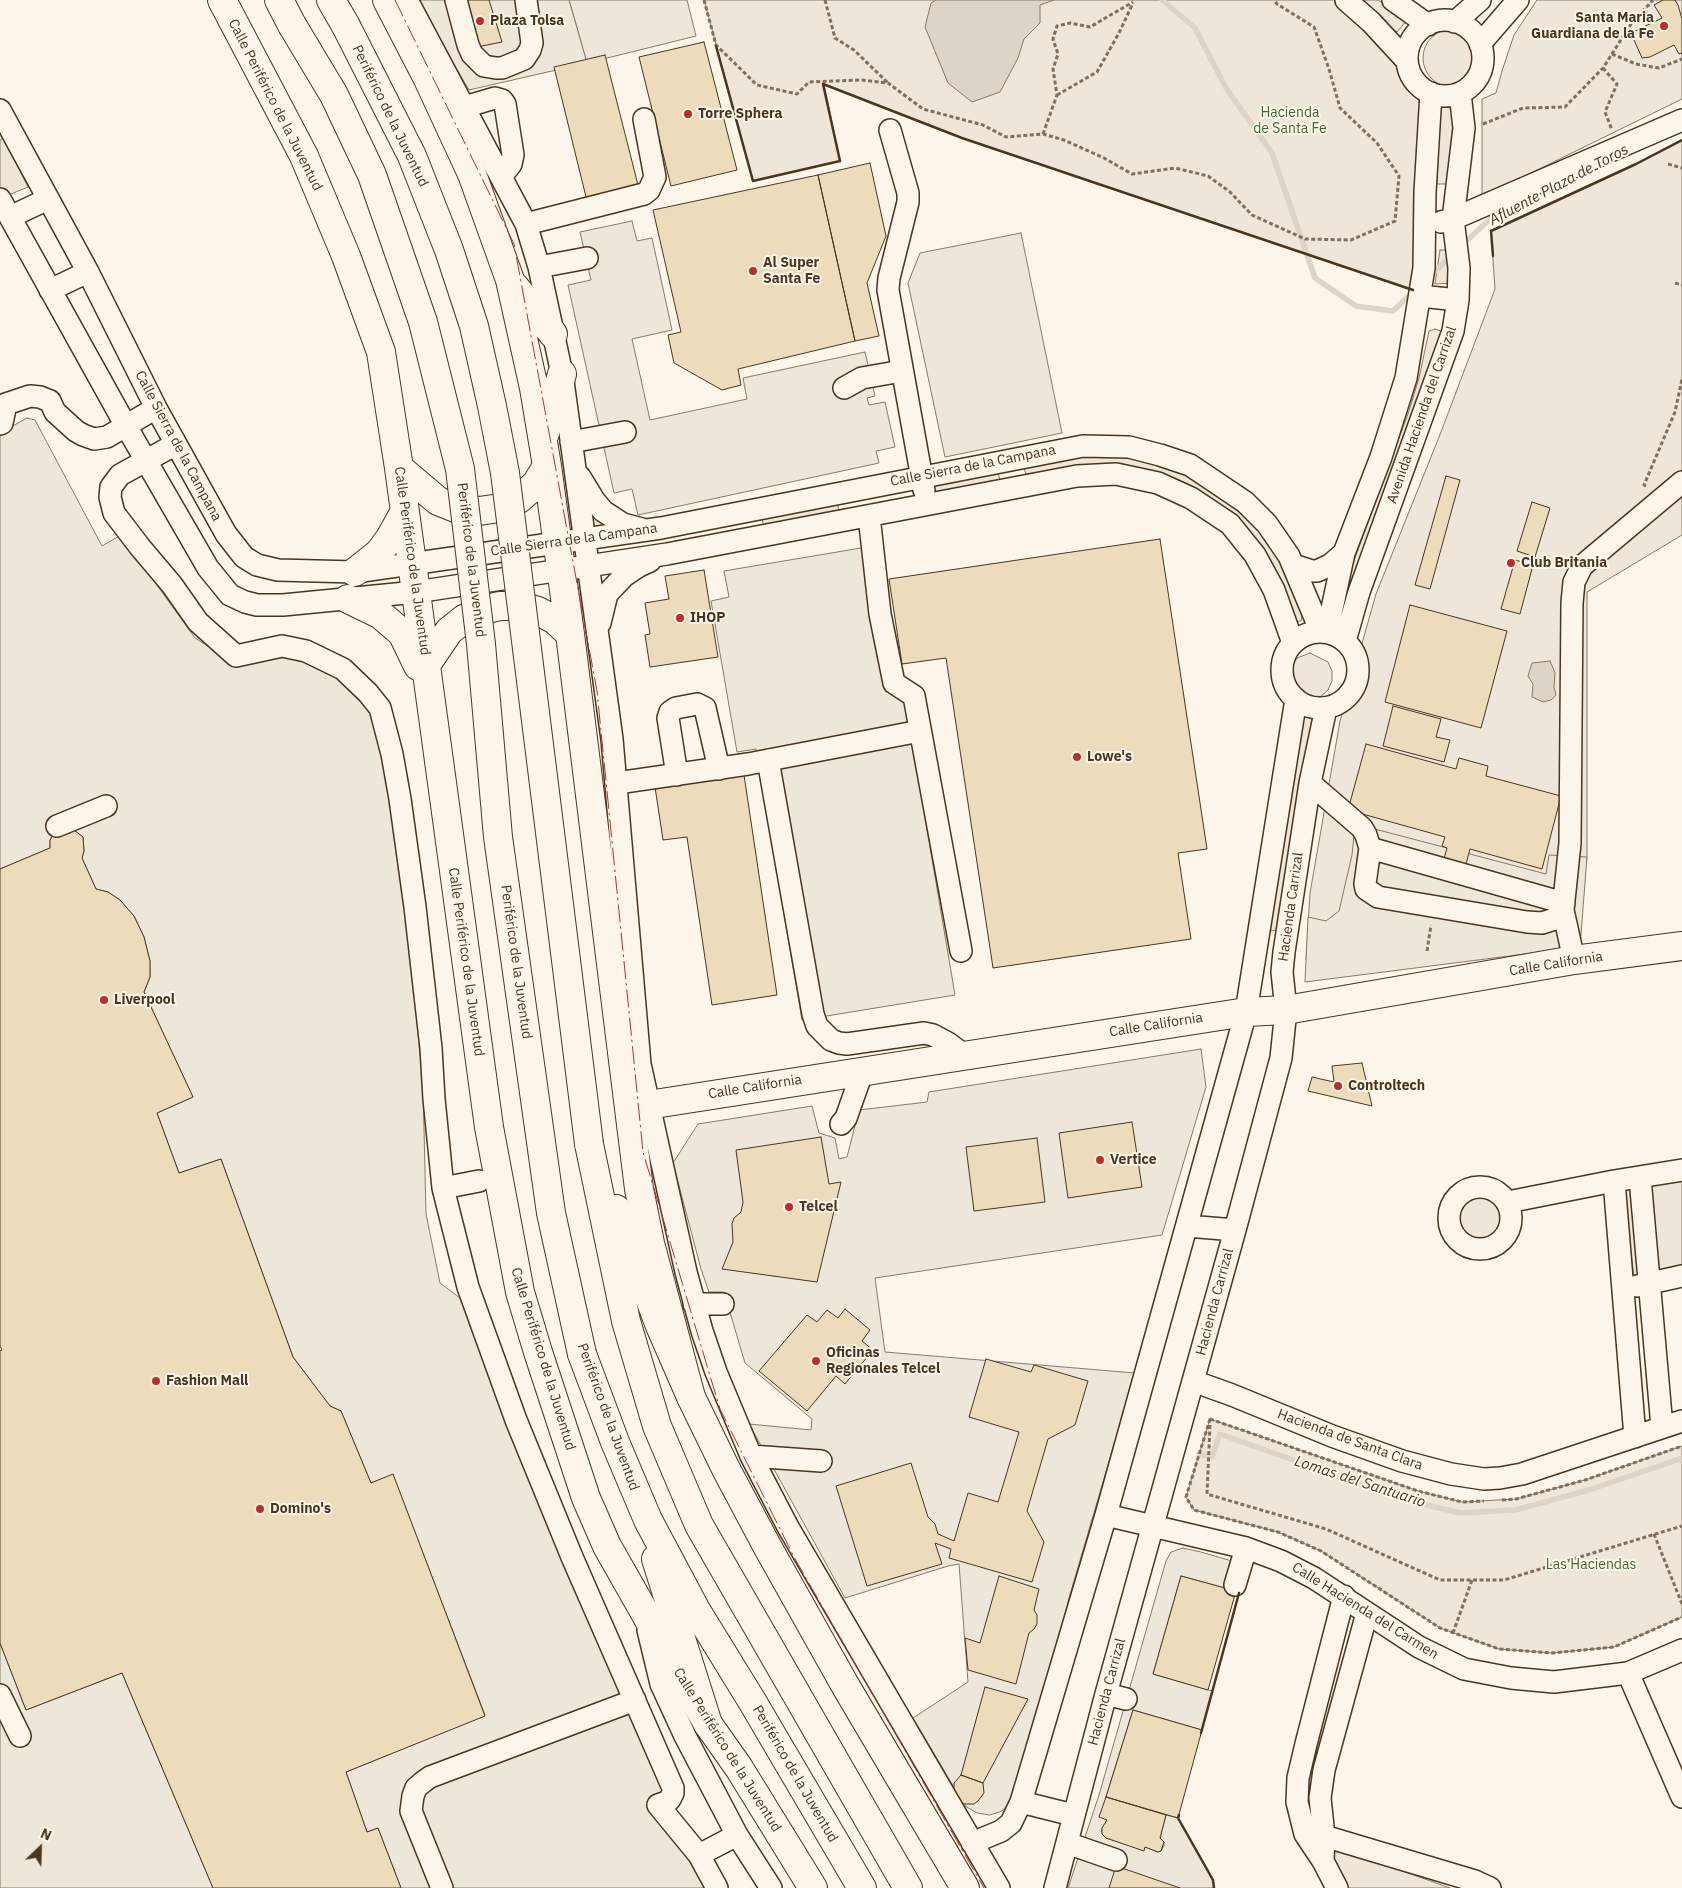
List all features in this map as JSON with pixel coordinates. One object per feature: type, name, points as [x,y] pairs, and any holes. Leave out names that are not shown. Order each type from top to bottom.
[{"type":"main road","name":"Calle Periférico de la Juventud","points":[[222,0],[304,156],[346,256],[381,352],[400,468],[489,1127],[520,1292],[538,1352],[586,1498],[607,1546],[708,1724],[739,1768],[813,1888]]},
{"type":"main road","points":[[386,0],[427,77],[472,174],[510,280],[534,388],[639,1105],[639,1189],[648,1234],[691,1397]]},
{"type":"main road","name":"Periférico de la Juventud","points":[[283,7],[334,95],[372,176],[423,322],[460,469],[481,644],[498,836],[551,1213],[582,1354],[648,1520],[696,1610],[862,1888]]},
{"type":"main road","name":"Periférico de la Juventud","points":[[336,8],[412,156],[449,250],[474,326],[505,473],[591,1151],[626,1321],[657,1426],[699,1525],[908,1888]]},
{"type":"main road","points":[[510,280],[554,334]]},
{"type":"main road","points":[[400,468],[438,501],[458,509],[479,511],[500,508],[520,499],[536,484],[545,454],[562,374]]},
{"type":"main road","points":[[355,572],[379,554],[405,511]]},
{"type":"main road","points":[[348,599],[381,615],[402,633],[413,653],[430,701]]},
{"type":"main road","points":[[426,665],[449,631],[464,619],[482,610],[500,606],[520,606],[538,611],[556,620],[570,634]]},
{"type":"main road","points":[[443,796],[436,857],[442,918],[479,1181],[507,1304],[523,1361],[539,1408],[576,1468]]},
{"type":"main road","name":"Calle California","points":[[639,1105],[1246,1012],[1286,1010],[1574,960],[1682,946]]},
{"type":"main road","points":[[591,1151],[609,1192],[660,1326],[691,1397],[726,1469],[845,1685],[965,1888]]},
{"type":"main road","points":[[648,1520],[659,1571],[708,1724]]},
{"type":"street","points":[[407,0],[526,224],[539,267],[554,334],[562,374],[616,783],[640,1064],[639,1105],[691,1270],[694,1304],[716,1372],[751,1456],[788,1526],[998,1888]]},
{"type":"street","points":[[456,0],[472,54],[484,66],[496,68],[502,68],[524,59],[530,50],[532,43],[526,0]]},
{"type":"street","points":[[1346,0],[1371,22],[1407,61]]},
{"type":"street","points":[[1393,0],[1428,25]]},
{"type":"street","points":[[1455,22],[1480,0]]},
{"type":"street","points":[[1480,44],[1518,0]]},
{"type":"street","points":[[1441,21],[1455,22],[1470,30],[1480,44],[1483,58],[1480,72],[1472,85],[1460,93],[1440,96],[1431,93],[1423,89],[1412,76],[1407,61],[1408,50],[1412,40],[1419,31],[1428,25],[1441,21]]},
{"type":"street","name":"Avenida Hacienda del Carrizal","points":[[1331,635],[1344,553],[1381,457],[1406,378],[1424,268],[1425,192],[1431,93]]},
{"type":"street","name":"Avenida Hacienda del Carrizal","points":[[1331,635],[1359,592],[1453,331],[1458,300],[1459,268],[1453,219],[1464,128],[1460,93]]},
{"type":"street","points":[[464,108],[495,98],[502,100],[505,104],[513,155],[511,164],[501,177]]},
{"type":"street","name":"Calle Sierra de la Campana","points":[[1,115],[88,272],[156,408],[226,534],[244,557],[257,565],[278,570],[355,572],[645,530],[1083,446],[1129,447],[1190,465],[1245,502],[1267,524],[1293,565],[1308,605],[1331,635]]},
{"type":"street","points":[[526,224],[644,194],[649,190],[655,177],[644,119]]},
{"type":"street","points":[[1426,225],[1453,219],[1682,120]]},
{"type":"street","points":[[890,130],[908,193],[908,202],[889,278],[888,290],[927,504]]},
{"type":"street","points":[[5,208],[48,199]]},
{"type":"street","name":"Calle Sierra de la Campana","points":[[5,208],[145,460],[208,568],[230,595],[244,602],[257,605],[283,605],[416,592],[667,554],[1077,476],[1116,474],[1158,483],[1191,498],[1230,524],[1255,555],[1274,590],[1294,643]]},
{"type":"street","points":[[539,267],[587,258]]},
{"type":"street","points":[[50,290],[88,272]]},
{"type":"street","points":[[1420,296],[1458,300]]},
{"type":"street","points":[[844,388],[862,378],[902,371]]},
{"type":"street","points":[[2,412],[30,396],[40,397],[50,401],[55,412],[76,431],[83,436],[94,439],[107,437],[156,408]]},
{"type":"street","points":[[571,442],[625,432]]},
{"type":"street","points":[[176,444],[120,475],[111,487],[110,497],[114,513],[140,547],[172,585],[198,622],[236,656],[282,646],[306,651],[343,669],[368,693],[380,708],[392,754],[400,799],[415,907],[431,1048],[443,1188],[468,1287],[516,1420],[579,1574],[673,1788],[670,1799],[658,1805],[699,1855],[717,1888]]},
{"type":"street","points":[[1007,460],[1016,487]]},
{"type":"street","points":[[575,469],[603,511],[623,524],[645,530]]},
{"type":"street","points":[[1574,960],[1564,910],[1570,843],[1572,603],[1574,582],[1582,566],[1682,482]]},
{"type":"street","points":[[741,512],[747,538]]},
{"type":"street","points":[[869,516],[880,614],[894,683],[914,696],[961,951]]},
{"type":"street","points":[[1293,565],[1312,572],[1317,571],[1330,565],[1344,553]]},
{"type":"street","points":[[597,633],[607,594],[624,576],[639,566],[667,554]]},
{"type":"street","points":[[1306,635],[1331,635],[1353,650],[1358,662],[1357,680],[1348,696],[1338,704],[1326,708],[1315,708],[1305,705],[1296,699],[1288,690],[1283,678],[1282,665],[1286,653],[1294,643],[1306,635]]},
{"type":"street","name":"Hacienda Carrizal","points":[[972,1843],[1001,1831],[1011,1823],[1022,1802],[1106,1515],[1246,1012],[1296,699]]},
{"type":"street","points":[[677,775],[668,718],[670,712],[676,708],[697,704],[705,708],[719,769]]},
{"type":"street","name":"Hacienda Carrizal","points":[[1055,1888],[1070,1829],[1116,1696],[1152,1526],[1235,1230],[1280,1058],[1286,1010],[1282,972],[1284,952],[1310,782],[1326,708]]},
{"type":"street","points":[[616,783],[719,769],[920,731]]},
{"type":"street","points":[[768,760],[813,1014],[817,1026],[831,1040],[847,1044],[924,1033],[942,1039],[964,1055]]},
{"type":"street","points":[[1310,782],[1362,828],[1370,848],[1366,889],[1378,897],[1527,922],[1542,923],[1564,910]]},
{"type":"street","points":[[57,826],[106,806]]},
{"type":"street","points":[[1370,848],[1564,910]]},
{"type":"street","points":[[841,1124],[846,1118],[863,1070]]},
{"type":"street","points":[[1508,1202],[1682,1170]]},
{"type":"street","points":[[1640,1178],[1649,1284],[1672,1424]]},
{"type":"street","points":[[443,1188],[479,1181]]},
{"type":"street","points":[[1614,1181],[1635,1437]]},
{"type":"street","points":[[1187,1226],[1235,1230]]},
{"type":"street","points":[[1622,1289],[1682,1276]]},
{"type":"street","points":[[694,1304],[723,1304]]},
{"type":"street","name":"Hacienda de Santa Clara","points":[[1193,1381],[1402,1462],[1451,1474],[1484,1479],[1522,1474],[1672,1424]]},
{"type":"street","points":[[751,1456],[821,1461]]},
{"type":"street","name":"Calle Hacienda del Carmen","points":[[1106,1515],[1246,1548],[1281,1561],[1344,1596],[1419,1647],[1464,1669],[1511,1678],[1554,1682],[1628,1673],[1682,1650]]},
{"type":"street","points":[[1235,1585],[1246,1548]]},
{"type":"street","points":[[1337,1888],[1323,1862],[1314,1835],[1298,1802],[1298,1778],[1344,1596]]},
{"type":"street","points":[[1314,1835],[1324,1770],[1367,1613]]},
{"type":"street","points":[[644,1614],[662,1684],[669,1702],[737,1835],[771,1888]]},
{"type":"street","points":[[1628,1673],[1682,1797]]},
{"type":"street","points":[[0,1695],[20,1736]]},
{"type":"street","points":[[442,1888],[411,1811],[416,1788],[430,1777],[635,1700]]},
{"type":"street","points":[[1022,1802],[1070,1829],[1116,1860]]},
{"type":"street","points":[[1070,1829],[1103,1841]]},
{"type":"street","points":[[699,1855],[737,1835]]},
{"type":"street","points":[[1314,1835],[1475,1881],[1490,1888]]},
{"type":"path","points":[[704,0],[716,45],[757,85],[797,94],[809,82],[862,80],[888,83]]},
{"type":"path","points":[[825,0],[835,38],[854,50],[888,83],[924,109],[983,125],[1006,137],[1043,134],[1064,140],[1104,158],[1132,174],[1175,168],[1208,176],[1230,192],[1252,215],[1305,239],[1351,240],[1394,221],[1399,176],[1377,143],[1340,108],[1329,68],[1314,27],[1277,4],[1274,0]]},
{"type":"path","points":[[1482,124],[1523,108],[1565,107],[1603,68],[1631,24],[1652,0]]},
{"type":"path","points":[[1043,134],[1057,95],[1053,69],[1058,54],[1053,39],[1057,26],[1070,23],[1090,27],[1134,1]]},
{"type":"path","points":[[1057,95],[1097,72],[1134,1]]},
{"type":"path","points":[[1611,54],[1636,64],[1660,68],[1682,59]]},
{"type":"path","points":[[1603,68],[1617,84],[1605,112],[1619,148]]},
{"type":"path","points":[[1668,164],[1682,168]]},
{"type":"path","points":[[1675,283],[1682,285]]},
{"type":"path","points":[[1649,489],[1644,485],[1675,412],[1682,379]]},
{"type":"path","points":[[1427,951],[1430,926]]},
{"type":"path","points":[[1682,1526],[1504,1580],[1440,1580],[1326,1529],[1207,1494],[1210,1419],[1186,1497],[1194,1510],[1278,1532],[1321,1551],[1440,1628],[1499,1649],[1552,1653],[1614,1647],[1682,1617]]},
{"type":"path","points":[[1654,1534],[1682,1604]]},
{"type":"path","points":[[1453,1633],[1472,1580]]},
{"type":"green space","points":[[569,0],[687,0],[696,36],[587,63]]},
{"type":"green space","name":"Hacienda de Santa Fe","points":[[704,0],[1340,0],[1368,26],[1423,89],[1427,295],[962,138],[824,84],[840,161],[753,181]]},
{"type":"green space","points":[[1358,0],[1378,0],[1408,19],[1397,32]]},
{"type":"green space","points":[[1537,0],[1682,0],[1682,99],[1482,197],[1482,99],[1496,93],[1514,35]]},
{"type":"green space","points":[[1452,29],[1463,31],[1476,42],[1481,58],[1479,69],[1468,82],[1452,87],[1441,85],[1428,74],[1423,58],[1425,47],[1436,34]]},
{"type":"green space","points":[[1440,102],[1455,104],[1455,184],[1437,184]]},
{"type":"green space","points":[[4,138],[28,187],[4,197],[0,188],[0,140]]},
{"type":"green space","name":"Club Britania","points":[[1682,140],[1682,535],[1587,592],[1587,857],[1584,883],[1306,960],[1310,893],[1340,721],[1376,594],[1441,432],[1495,289],[1491,231],[1636,164]]},
{"type":"green space","points":[[1440,250],[1459,250],[1457,283],[1435,284]]},
{"type":"green space","points":[[1435,329],[1447,333],[1345,623],[1333,618],[1409,411],[1419,378],[1429,331]]},
{"type":"green space","points":[[1124,454],[1168,464],[1221,493],[1263,533],[1281,560],[1303,613],[1301,621],[1294,622],[1217,503],[1094,466],[1026,474],[1022,463],[1063,456]]},
{"type":"green space","points":[[997,469],[1000,480],[926,495],[921,484]]},
{"type":"green space","points":[[837,501],[839,512],[764,526],[760,513]]},
{"type":"green space","points":[[1310,653],[1328,662],[1332,671],[1332,681],[1328,690],[1320,697],[1307,698],[1293,692],[1288,672],[1297,658]]},
{"type":"green space","points":[[1299,708],[1306,710],[1318,709],[1278,930],[1270,931]]},
{"type":"green space","points":[[1682,1178],[1682,1266],[1634,1277],[1622,1186]]},
{"type":"green space","points":[[1487,1192],[1506,1204],[1509,1216],[1500,1239],[1481,1247],[1460,1239],[1452,1220],[1461,1198]]},
{"type":"green space","name":"Las Haciendas","points":[[1210,1419],[1418,1491],[1462,1502],[1516,1499],[1585,1480],[1682,1446],[1682,1617],[1614,1647],[1552,1653],[1499,1649],[1440,1628],[1321,1551],[1278,1532],[1194,1510],[1186,1497]]},
{"type":"green space","points":[[1322,1842],[1450,1888],[1345,1888]]},
{"type":"shaded area","points":[[416,0],[569,0],[587,63],[469,90]]},
{"type":"shaded area","points":[[936,0],[1054,0],[1040,5],[1040,23],[1024,39],[1018,58],[1000,92],[972,102],[948,83],[925,27],[931,3]]},
{"type":"shaded area","points":[[632,221],[637,241],[652,238],[672,330],[632,339],[650,420],[747,399],[743,378],[865,352],[875,396],[867,398],[869,405],[885,402],[895,447],[876,451],[879,463],[638,515],[632,489],[614,493],[568,285],[591,280],[580,232]]},
{"type":"shaded area","points":[[1021,233],[1062,433],[945,457],[908,283],[920,253]]},
{"type":"shaded area","points":[[27,418],[35,420],[102,546],[121,535],[195,638],[219,653],[309,657],[365,696],[384,744],[409,938],[423,1086],[426,1214],[440,1283],[460,1298],[661,1787],[716,1888],[401,1888],[378,1828],[367,1832],[346,1772],[485,1715],[393,1475],[371,1483],[341,1411],[330,1406],[293,1357],[221,1159],[179,1173],[157,1113],[193,1097],[144,992],[150,977],[150,961],[144,937],[134,916],[120,900],[108,892],[96,889],[82,858],[84,851],[83,837],[74,830],[50,840],[50,848],[0,869],[0,433]]},
{"type":"shaded area","points":[[879,545],[955,995],[802,1020],[756,749],[737,752],[711,601],[729,597],[724,571]]},
{"type":"shaded area","points":[[1550,661],[1555,673],[1554,687],[1556,695],[1551,700],[1543,702],[1532,697],[1533,684],[1528,676],[1532,663]]},
{"type":"shaded area","points":[[1367,827],[1546,874],[1549,855],[1587,857],[1580,947],[1305,982],[1308,917],[1326,921],[1339,911],[1352,855],[1354,835]]},
{"type":"shaded area","points":[[1201,1049],[1206,1087],[1162,1235],[875,1278],[885,1352],[1135,1373],[1069,1598],[1044,1703],[1012,1800],[1002,1811],[990,1815],[977,1813],[965,1806],[913,1718],[968,1682],[959,1564],[845,1598],[749,1424],[811,1430],[812,1419],[745,1363],[724,1292],[709,1292],[701,1269],[673,1163],[698,1124],[812,1106],[819,1133],[835,1138],[839,1159],[847,1157],[859,1110],[927,1102],[929,1092]]},
{"type":"shaded area","points":[[1183,1548],[1246,1565],[1236,1591],[1181,1576],[1153,1674],[1212,1691],[1202,1730],[1133,1710],[1106,1797],[1107,1820],[1102,1828],[1102,1834],[1106,1838],[1144,1850],[1145,1847],[1158,1852],[1164,1846],[1164,1842],[1160,1838],[1166,1815],[1178,1818],[1213,1880],[1214,1888],[1068,1888],[1099,1795],[1166,1561],[1171,1552]]},
{"type":"shaded area","points":[[0,1643],[26,1710],[122,1673],[213,1888],[0,1888]]},
{"type":"building","name":"Plaza Tolsa","points":[[459,0],[489,0],[502,42],[472,48]]},
{"type":"building","name":"Santa Maria Guardiana de la Fe","points":[[1663,0],[1675,0],[1678,5],[1682,19],[1682,53],[1679,54],[1674,45],[1650,57],[1642,58],[1631,33],[1662,18],[1654,5]]},
{"type":"building","name":"Torre Sphera","points":[[704,42],[737,170],[671,186],[639,57]]},
{"type":"building","points":[[605,55],[639,189],[587,201],[554,67]]},
{"type":"building","points":[[870,163],[886,236],[867,283],[879,336],[855,341],[818,175]]},
{"type":"building","name":"Al Super Santa Fe","points":[[818,175],[855,341],[738,369],[741,385],[722,390],[674,363],[668,335],[681,332],[653,210]]},
{"type":"building","points":[[1446,476],[1460,480],[1430,589],[1415,585]]},
{"type":"building","points":[[1532,502],[1550,508],[1535,557],[1517,551]]},
{"type":"building","name":"Lowe's","points":[[1160,539],[1207,849],[1178,853],[1191,939],[993,968],[946,658],[902,664],[889,579]]},
{"type":"building","points":[[1515,560],[1533,565],[1520,614],[1501,609]]},
{"type":"building","name":"IHOP","points":[[704,570],[718,657],[650,667],[645,635],[650,634],[645,603],[669,599],[665,576]]},
{"type":"building","points":[[1410,605],[1507,631],[1481,728],[1385,702]]},
{"type":"building","points":[[1393,706],[1441,719],[1436,737],[1450,740],[1444,762],[1383,746]]},
{"type":"building","points":[[1366,744],[1456,769],[1459,758],[1488,766],[1486,776],[1561,796],[1542,869],[1470,849],[1465,868],[1443,862],[1447,848],[1442,846],[1445,837],[1348,810]]},
{"type":"building","points":[[744,775],[777,995],[712,1005],[687,837],[663,840],[655,787]]},
{"type":"building","name":"Fashion Mall","points":[[74,830],[83,837],[84,851],[82,858],[96,889],[108,892],[120,900],[134,916],[144,937],[150,961],[150,977],[144,992],[193,1097],[157,1113],[179,1173],[221,1159],[293,1357],[330,1406],[341,1411],[371,1483],[393,1474],[485,1716],[346,1772],[367,1832],[378,1828],[401,1888],[213,1888],[122,1673],[26,1710],[0,1643],[0,1351],[2,1350],[0,1346],[0,869],[50,848],[50,840],[53,835]]},
{"type":"building","name":"Controltech","points":[[1362,1063],[1372,1106],[1308,1091],[1312,1077],[1334,1082],[1332,1066]]},
{"type":"building","name":"Vertice","points":[[1132,1122],[1142,1187],[1068,1198],[1059,1133]]},
{"type":"building","name":"Telcel","points":[[821,1137],[829,1184],[841,1182],[817,1282],[722,1269],[733,1242],[732,1224],[734,1218],[741,1212],[743,1202],[736,1150]]},
{"type":"building","points":[[1037,1138],[1045,1202],[974,1211],[966,1147]]},
{"type":"building","name":"Oficinas Regionales Telcel","points":[[845,1309],[870,1330],[862,1341],[873,1350],[845,1384],[836,1376],[807,1411],[759,1371],[807,1315],[817,1322],[827,1310],[838,1318]]},
{"type":"building","points":[[986,1359],[1031,1372],[1034,1365],[1088,1381],[1075,1425],[1048,1439],[1027,1511],[1044,1542],[1032,1582],[949,1558],[951,1549],[935,1543],[942,1564],[867,1586],[836,1486],[911,1463],[928,1517],[935,1524],[938,1534],[954,1541],[968,1493],[998,1502],[1019,1432],[969,1417]]},
{"type":"building","points":[[999,1576],[1039,1589],[1034,1610],[1037,1615],[1037,1624],[1029,1633],[1016,1684],[968,1670],[965,1638],[980,1643]]},
{"type":"building","points":[[1181,1576],[1236,1591],[1208,1690],[1153,1674]]},
{"type":"building","points":[[985,1687],[1028,1699],[983,1783],[961,1775]]},
{"type":"building","points":[[1133,1710],[1202,1730],[1178,1818],[1106,1797]]},
{"type":"building","points":[[961,1775],[983,1783],[984,1793],[974,1804],[964,1804],[954,1793],[954,1783]]},
{"type":"building","points":[[1106,1797],[1166,1815],[1160,1838],[1164,1842],[1161,1851],[1158,1852],[1145,1847],[1144,1851],[1106,1838],[1102,1834],[1102,1828],[1107,1820],[1099,1817]]},
{"type":"building","points":[[1116,1866],[1180,1888],[1109,1888]]},
{"type":"waterway","name":"Afluente Plaza de Toros","points":[[1162,0],[1195,28],[1226,88],[1272,153],[1315,278],[1356,306],[1393,311],[1414,291]]},
{"type":"waterway","name":"Afluente Plaza de Toros","points":[[1462,245],[1491,218],[1545,190]]},
{"type":"waterway","name":"Afluente Plaza de Toros","points":[[1430,276],[1452,255]]},
{"type":"waterway","name":"Lomas del Santuario","points":[[1199,1454],[1212,1457],[1220,1434],[1403,1499],[1460,1513],[1515,1510],[1589,1490],[1682,1458]]},
{"type":"wall","points":[[716,46],[753,181],[840,161],[823,84],[962,138],[1413,290]]},
{"type":"wall","points":[[1493,256],[1491,231],[1636,164],[1682,140]]},
{"type":"wall","points":[[1201,1733],[1239,1593]]},
{"type":"wall","points":[[1179,1815],[1178,1818],[1213,1880],[1214,1888]]},
{"type":"power","points":[[395,0],[514,244],[597,691],[643,1152],[720,1409],[795,1559],[984,1888]]},
{"type":"place","name":"Plaza Tolsa","points":[[480,21]]},
{"type":"place","name":"Santa Maria Guardiana de la Fe","points":[[1664,26]]},
{"type":"place","name":"Torre Sphera","points":[[688,114]]},
{"type":"place","name":"Al Super Santa Fe","points":[[753,271]]},
{"type":"place","name":"Club Britania","points":[[1511,563]]},
{"type":"place","name":"IHOP","points":[[680,618]]},
{"type":"place","name":"Lowe's","points":[[1077,757]]},
{"type":"place","name":"Liverpool","points":[[104,1000]]},
{"type":"place","name":"Controltech","points":[[1338,1086]]},
{"type":"place","name":"Vertice","points":[[1100,1160]]},
{"type":"place","name":"Telcel","points":[[789,1207]]},
{"type":"place","name":"Oficinas Regionales Telcel","points":[[816,1361]]},
{"type":"place","name":"Fashion Mall","points":[[156,1381]]},
{"type":"place","name":"Domino's","points":[[260,1509]]}]
